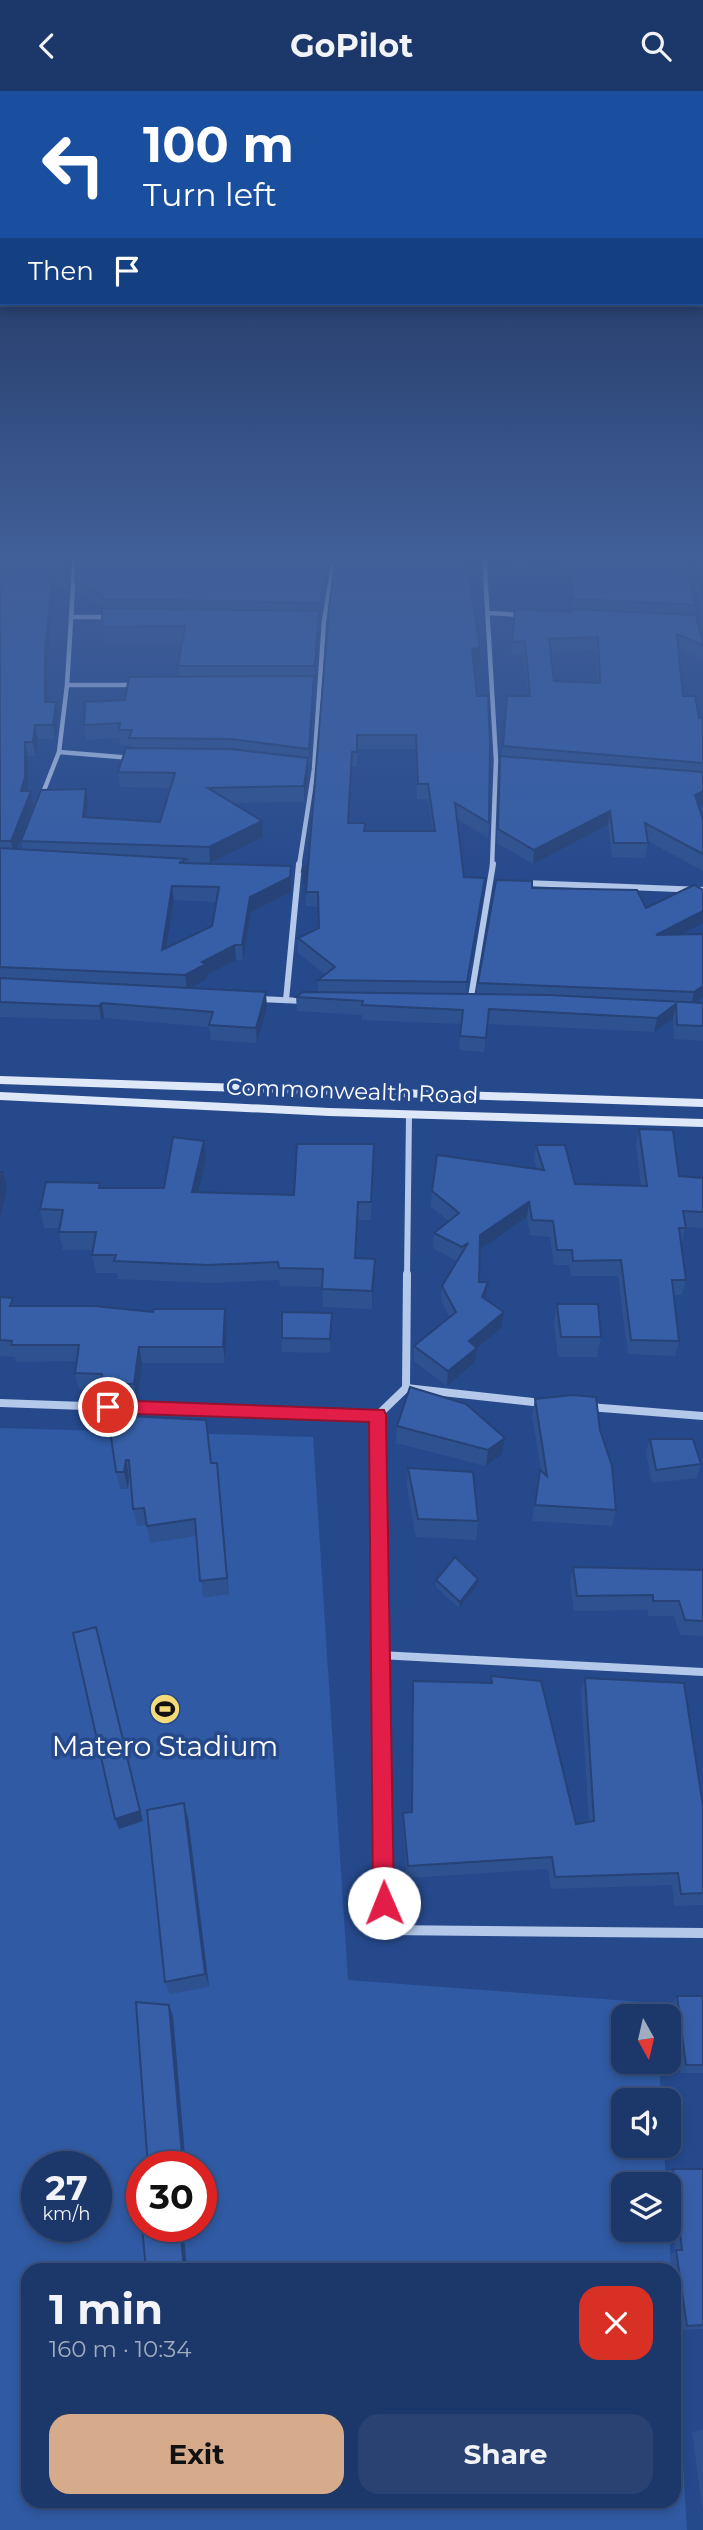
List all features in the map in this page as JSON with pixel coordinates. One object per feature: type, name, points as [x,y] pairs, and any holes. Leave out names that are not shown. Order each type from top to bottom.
[{"type":"main road","name":"Commonwealth Road","points":[[0,1080],[703,1103]]},
{"type":"main road","name":"Commonwealth Road","points":[[0,1096],[409,1115],[703,1123]]},
{"type":"street","points":[[40,800],[59,752],[68,668]]},
{"type":"street","points":[[286,1000],[298,872],[314,769],[321,668]]},
{"type":"street","points":[[470,1004],[472,978],[491,881],[496,765],[491,668]]},
{"type":"street","points":[[67,685],[137,685]]},
{"type":"street","points":[[59,752],[140,758]]},
{"type":"street","points":[[496,765],[510,766]]},
{"type":"street","points":[[300,768],[314,769]]},
{"type":"street","points":[[284,871],[298,872]]},
{"type":"street","points":[[491,881],[504,882]]},
{"type":"street","points":[[517,883],[703,890]]},
{"type":"street","points":[[245,998],[312,1001]]},
{"type":"street","points":[[457,1004],[483,1004]]},
{"type":"street","points":[[0,1403],[378,1415],[406,1388],[409,1115]]},
{"type":"street","points":[[406,1388],[551,1404]]},
{"type":"street","points":[[579,1406],[703,1416]]},
{"type":"street","points":[[378,1415],[384,1930],[703,1933]]},
{"type":"street","points":[[379,1655],[703,1672]]},
{"type":"shaded area","name":"Matero Stadium","points":[[0,1428],[313,1437],[348,1980],[656,2003],[611,2004],[611,2074],[660,2074],[660,2088],[611,2088],[611,2158],[665,2158],[665,2172],[611,2172],[611,2242],[670,2242],[671,2263],[21,2263],[21,2508],[681,2508],[681,2429],[687,2530],[0,2530]]},
{"type":"building","points":[[0,668],[45,668],[45,702],[56,702],[53,725],[35,725],[33,742],[25,742],[25,777],[21,791],[31,791],[11,841],[0,841]]},
{"type":"building","points":[[324,668],[474,668],[477,696],[488,696],[489,823],[455,803],[464,877],[485,878],[467,982],[318,980],[335,967],[298,938],[319,928],[318,892],[306,892],[308,868],[302,871],[303,867],[308,867]],"holes":[[[357,735],[416,735],[418,784],[428,784],[435,831],[364,831],[365,823],[348,823],[352,752],[357,752]]]},
{"type":"building","points":[[527,668],[552,668],[554,681],[600,683],[599,668],[680,668],[683,696],[695,696],[699,718],[703,718],[703,763],[503,746],[507,696],[530,696]]},
{"type":"building","points":[[314,676],[309,749],[230,739],[129,738],[132,730],[119,730],[120,723],[84,725],[85,702],[125,700],[129,677]]},
{"type":"building","points":[[126,748],[230,749],[308,758],[304,786],[208,788],[262,821],[209,847],[21,841],[41,790],[86,789],[83,817],[160,822],[175,773],[118,772]]},
{"type":"building","points":[[500,756],[703,772],[703,791],[695,795],[703,820],[703,854],[645,823],[648,843],[614,843],[610,811],[534,850],[498,829]]},
{"type":"building","points":[[0,848],[188,859],[179,863],[291,866],[290,877],[250,897],[242,945],[235,945],[202,962],[206,964],[185,975],[0,967]],"holes":[[[172,886],[219,887],[212,926],[162,950]]]},
{"type":"building","points":[[496,880],[532,881],[532,888],[637,890],[646,908],[694,885],[703,890],[703,911],[656,935],[703,934],[703,986],[694,992],[478,983]]},
{"type":"building","points":[[0,978],[266,992],[256,1028],[209,1025],[213,1012],[102,1003],[99,1006],[0,1002]]},
{"type":"building","points":[[303,992],[549,995],[703,1003],[703,1026],[677,1025],[676,1004],[657,1018],[489,1009],[486,1038],[460,1036],[463,1010],[362,1005],[363,1001],[296,997]]},
{"type":"building","points":[[639,1129],[673,1130],[679,1176],[703,1178],[703,1212],[683,1211],[686,1228],[679,1228],[686,1280],[672,1280],[679,1341],[631,1340],[621,1260],[573,1261],[572,1250],[557,1250],[553,1221],[532,1220],[529,1202],[480,1235],[479,1282],[488,1282],[482,1297],[504,1312],[469,1341],[477,1348],[448,1371],[414,1346],[456,1312],[442,1286],[468,1243],[462,1247],[434,1233],[459,1213],[432,1191],[437,1155],[544,1170],[536,1145],[565,1145],[575,1184],[647,1186]]},
{"type":"building","points":[[173,1137],[204,1141],[192,1192],[294,1195],[297,1144],[374,1144],[371,1202],[358,1202],[355,1258],[375,1259],[372,1291],[322,1289],[323,1269],[279,1268],[278,1262],[207,1265],[114,1261],[116,1255],[92,1255],[96,1232],[59,1232],[63,1210],[40,1209],[46,1182],[100,1183],[99,1188],[164,1188]]},
{"type":"building","points":[[0,1297],[13,1298],[10,1306],[94,1306],[153,1312],[154,1309],[225,1309],[223,1347],[139,1347],[134,1384],[103,1384],[102,1374],[75,1373],[79,1345],[11,1345],[12,1341],[0,1340]]},
{"type":"building","points":[[557,1304],[598,1304],[601,1337],[561,1337]]},
{"type":"building","points":[[282,1312],[332,1313],[330,1339],[282,1338]]},
{"type":"building","points":[[410,1387],[466,1404],[505,1438],[488,1450],[397,1426]]},
{"type":"building","points":[[105,1395],[133,1396],[130,1416],[206,1420],[211,1463],[217,1463],[227,1578],[200,1581],[195,1519],[147,1526],[144,1508],[133,1509],[129,1460],[126,1460],[124,1472],[116,1472]]},
{"type":"building","points":[[572,1395],[596,1397],[600,1430],[612,1466],[616,1510],[535,1505],[540,1470],[547,1476],[535,1399]]},
{"type":"building","points":[[650,1439],[693,1439],[701,1464],[656,1470]]},
{"type":"building","points":[[408,1468],[473,1472],[478,1521],[418,1519]]},
{"type":"building","points":[[455,1557],[478,1579],[460,1602],[436,1580]]},
{"type":"building","points":[[573,1567],[703,1570],[703,1621],[685,1620],[679,1601],[653,1601],[653,1595],[577,1596]]},
{"type":"building","points":[[96,1627],[140,1811],[115,1819],[73,1633]]},
{"type":"building","points":[[491,1676],[541,1681],[576,1824],[594,1821],[585,1678],[684,1683],[703,1806],[703,1893],[681,1894],[678,1873],[555,1877],[552,1857],[408,1866],[403,1813],[412,1812],[413,1681],[492,1683]]},
{"type":"building","points":[[184,1803],[205,1974],[165,1982],[147,1810]]},
{"type":"building","points":[[677,1996],[703,1996],[703,2065],[686,2065],[681,2004],[678,2004]]},
{"type":"building","points":[[136,2002],[169,2005],[182,2151],[147,2151]]},
{"type":"building","points":[[673,2169],[703,2169],[703,2325],[687,2326],[681,2263],[678,2263],[676,2250],[682,2250],[681,2172],[673,2172]]},
{"type":"building","points":[[143,2242],[181,2242],[183,2263],[145,2263]]},
{"type":"place","name":"Matero Stadium","points":[[165,1709]]},
{"type":"route","points":[[108,1407],[378,1415],[384,1903]]}]
